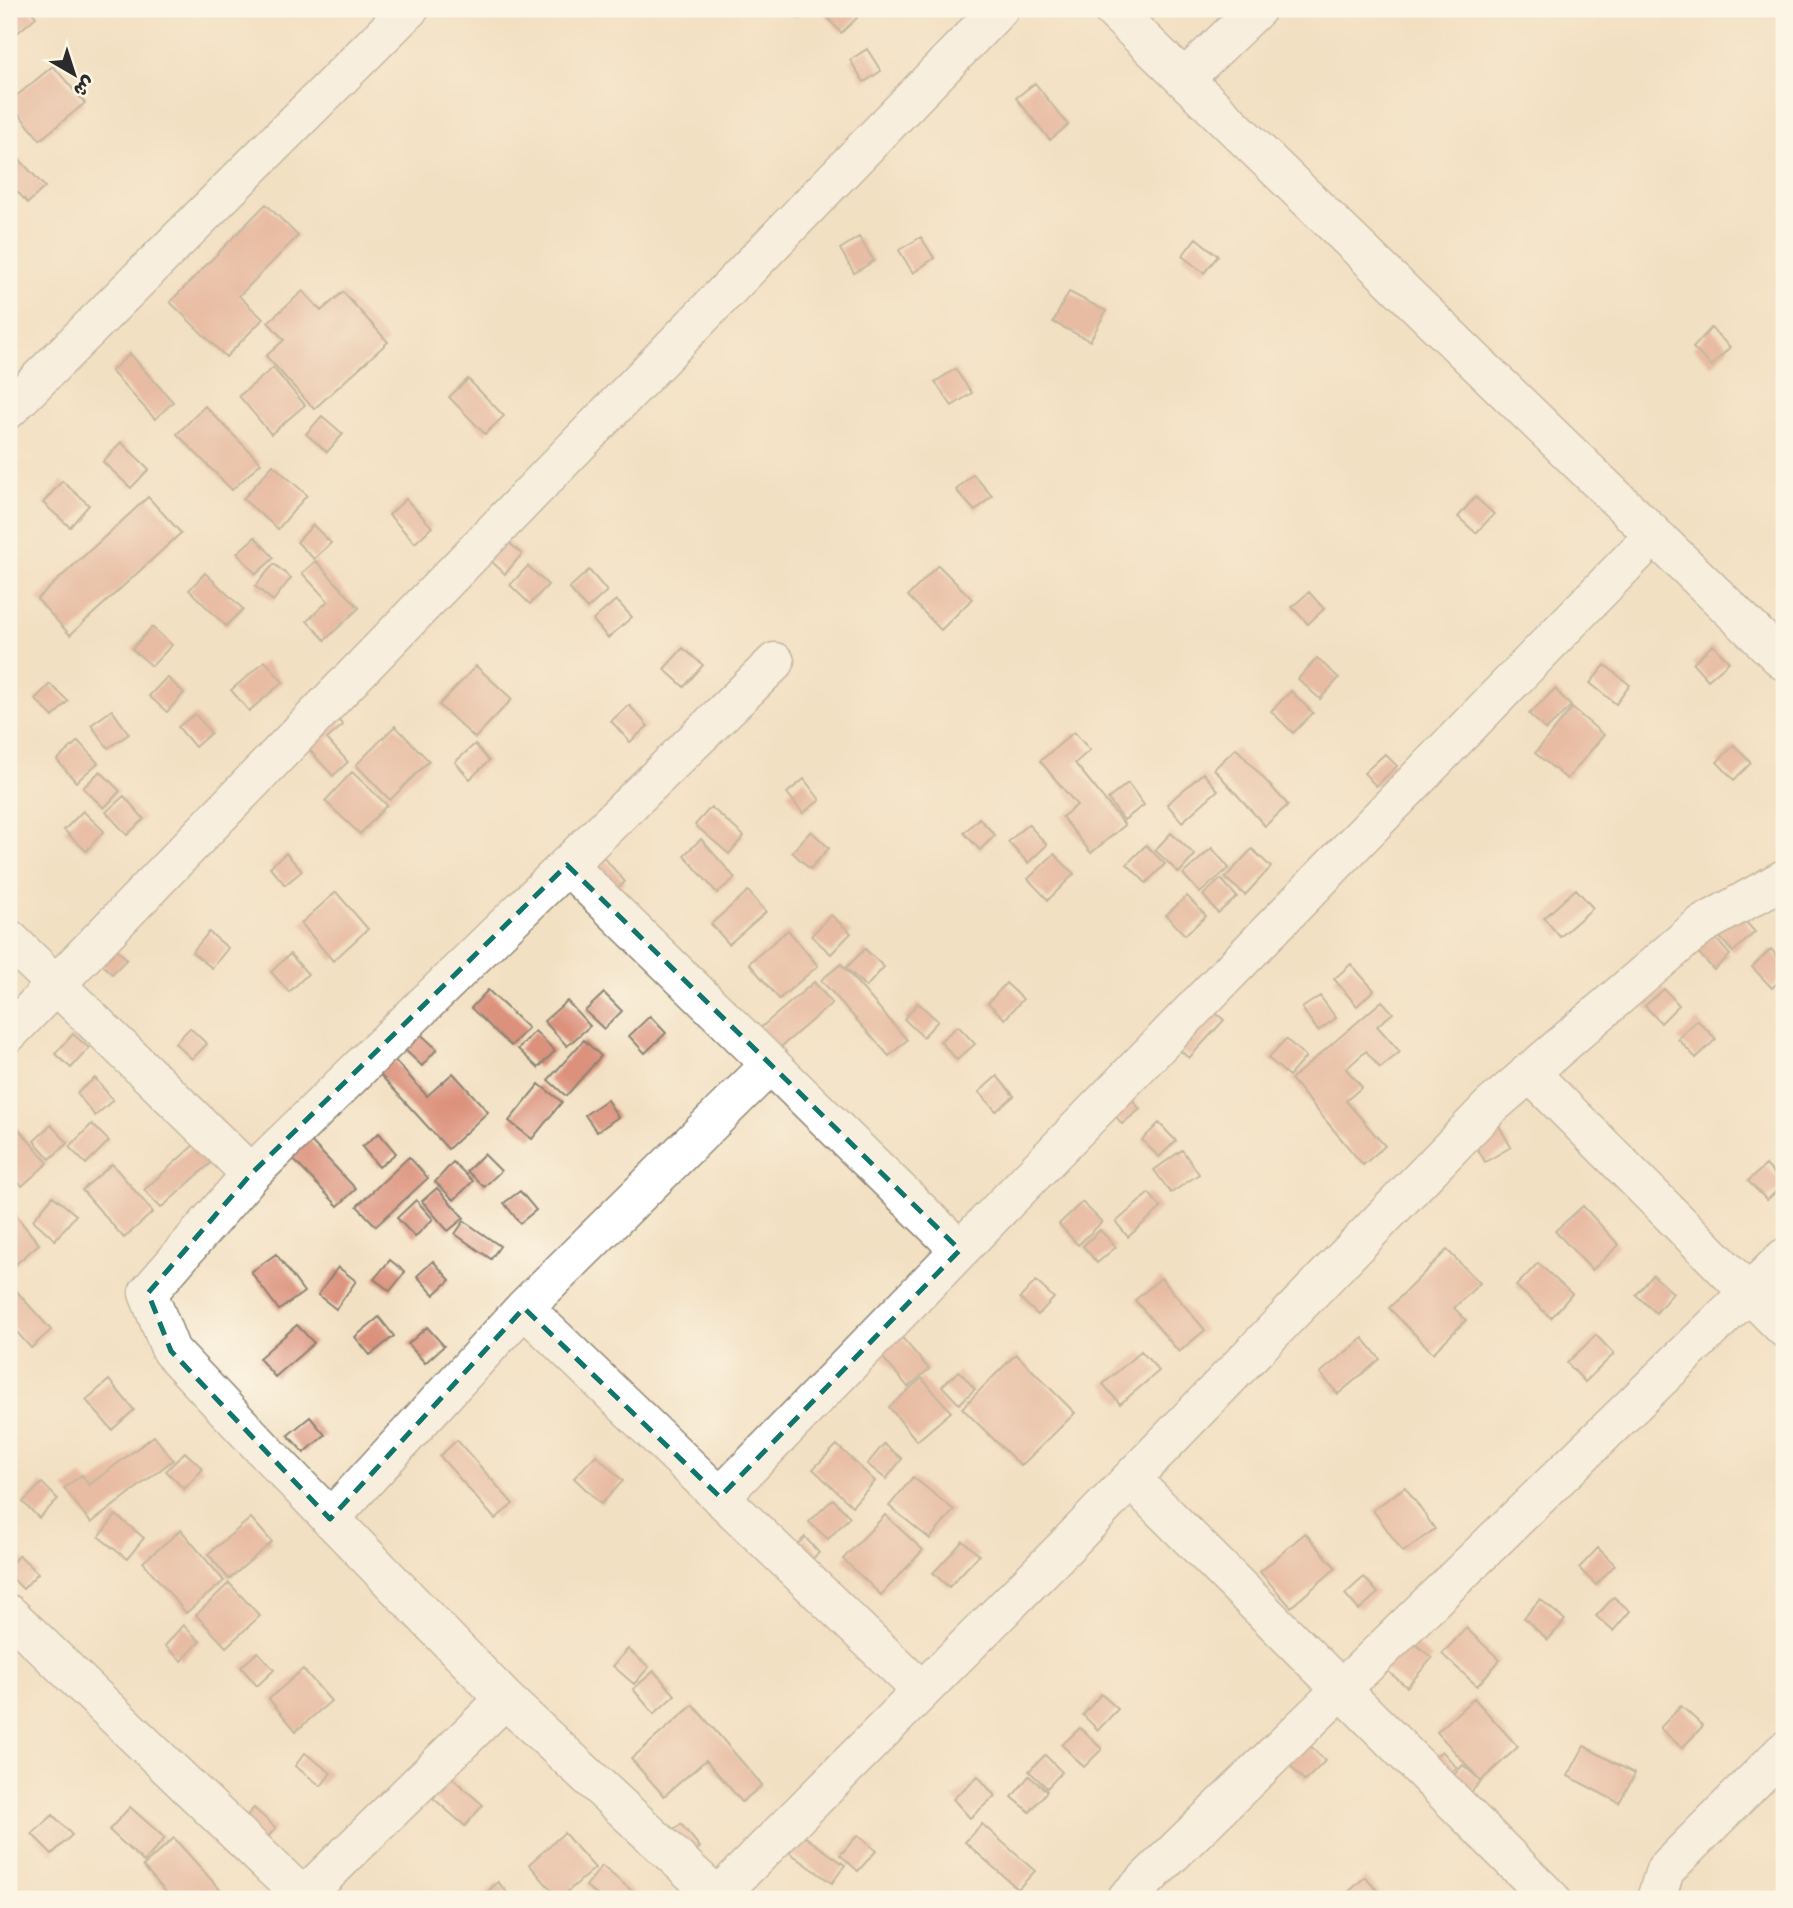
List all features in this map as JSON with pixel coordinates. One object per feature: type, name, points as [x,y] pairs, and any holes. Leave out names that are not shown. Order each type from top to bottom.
[{"type":"street","points":[[9,409],[409,9]]},
{"type":"street","points":[[9,1033],[999,9]]},
{"type":"street","points":[[1112,9],[1784,661]]},
{"type":"street","points":[[1184,79],[1257,9]]},
{"type":"street","points":[[720,1497],[1654,535]]},
{"type":"street","points":[[775,662],[251,1174],[148,1293],[172,1351],[330,1519],[505,1699],[718,1898],[1131,1479],[1490,1107],[1700,926],[1784,879]]},
{"type":"street","points":[[567,865],[960,1250]]},
{"type":"street","points":[[9,939],[251,1174]]},
{"type":"street","points":[[330,1519],[524,1308],[771,1065]]},
{"type":"street","points":[[1529,1072],[1784,1328]]},
{"type":"street","points":[[1139,1895],[1341,1689],[1784,1258]]},
{"type":"street","points":[[524,1308],[922,1691]]},
{"type":"street","points":[[1131,1479],[1551,1899]]},
{"type":"street","points":[[9,1614],[302,1898],[505,1699]]},
{"type":"street","points":[[1656,1899],[1665,1870],[1784,1751]]},
{"type":"highlighted area","points":[[567,865],[960,1250],[720,1497],[524,1308],[330,1519],[171,1351],[148,1293],[251,1174]]},
{"type":"building","points":[[9,9],[29,9],[36,17],[16,34],[9,26]]},
{"type":"building","points":[[788,9],[806,9],[796,18]]},
{"type":"building","points":[[849,9],[857,18],[841,33],[822,11]]},
{"type":"building","points":[[867,49],[881,71],[864,82],[850,60]]},
{"type":"building","points":[[53,66],[85,103],[40,140],[9,102]]},
{"type":"building","points":[[1035,83],[1068,125],[1050,140],[1016,98]]},
{"type":"building","points":[[20,160],[45,187],[28,203],[9,183],[9,171]]},
{"type":"building","points":[[266,204],[298,236],[239,296],[263,319],[226,357],[170,302]]},
{"type":"building","points":[[859,237],[874,261],[854,273],[840,249]]},
{"type":"building","points":[[921,237],[934,258],[913,273],[899,250]]},
{"type":"building","points":[[1196,238],[1218,256],[1204,273],[1182,256]]},
{"type":"building","points":[[303,291],[321,311],[343,292],[388,342],[314,409],[266,356],[284,340],[268,322]]},
{"type":"building","points":[[1069,292],[1106,311],[1090,341],[1053,322]]},
{"type":"building","points":[[1711,328],[1730,347],[1712,366],[1693,348]]},
{"type":"building","points":[[130,354],[173,402],[155,419],[111,371]]},
{"type":"building","points":[[273,368],[305,405],[271,434],[239,396]]},
{"type":"building","points":[[955,369],[972,393],[952,406],[935,382]]},
{"type":"building","points":[[468,379],[504,416],[485,434],[449,397]]},
{"type":"building","points":[[205,406],[261,463],[232,490],[177,434]]},
{"type":"building","points":[[322,416],[343,434],[327,452],[306,434]]},
{"type":"building","points":[[121,442],[149,469],[131,488],[103,462]]},
{"type":"building","points":[[273,465],[307,495],[278,529],[243,499]]},
{"type":"building","points":[[973,474],[992,496],[975,511],[956,490]]},
{"type":"building","points":[[62,481],[89,505],[70,527],[43,503]]},
{"type":"building","points":[[148,497],[181,533],[70,635],[37,599]]},
{"type":"building","points":[[1475,497],[1494,514],[1476,533],[1458,517]]},
{"type":"building","points":[[406,499],[432,527],[415,543],[389,515]]},
{"type":"building","points":[[313,525],[331,543],[314,559],[297,542]]},
{"type":"building","points":[[255,537],[274,558],[256,574],[237,553]]},
{"type":"building","points":[[506,540],[522,554],[505,574],[489,559]]},
{"type":"building","points":[[316,561],[359,608],[325,640],[307,621],[328,601],[302,573]]},
{"type":"building","points":[[274,564],[291,578],[273,601],[255,586]]},
{"type":"building","points":[[938,565],[972,599],[941,630],[908,596]]},
{"type":"building","points":[[528,566],[548,585],[530,604],[510,585]]},
{"type":"building","points":[[589,570],[607,591],[587,609],[569,588]]},
{"type":"building","points":[[205,573],[243,609],[226,626],[189,590]]},
{"type":"building","points":[[1309,592],[1324,609],[1308,624],[1292,607]]},
{"type":"building","points":[[616,600],[632,617],[608,638],[593,620]]},
{"type":"building","points":[[152,627],[172,645],[152,666],[132,649]]},
{"type":"building","points":[[1713,645],[1729,662],[1708,680],[1693,663]]},
{"type":"building","points":[[683,648],[703,665],[684,687],[664,669]]},
{"type":"building","points":[[1317,658],[1339,678],[1320,699],[1298,679]]},
{"type":"building","points":[[265,661],[283,682],[249,711],[231,690]]},
{"type":"building","points":[[1605,665],[1630,685],[1616,704],[1590,683]]},
{"type":"building","points":[[476,666],[512,699],[475,738],[439,705]]},
{"type":"building","points":[[167,677],[184,693],[167,712],[149,696]]},
{"type":"building","points":[[50,684],[68,701],[53,717],[35,699]]},
{"type":"building","points":[[1555,689],[1571,706],[1546,730],[1529,714]]},
{"type":"building","points":[[1291,691],[1313,713],[1293,733],[1271,711]]},
{"type":"building","points":[[629,705],[648,726],[630,742],[611,721]]},
{"type":"building","points":[[327,708],[343,725],[327,739],[348,762],[333,776],[296,735]]},
{"type":"building","points":[[1572,708],[1604,735],[1567,779],[1535,753]]},
{"type":"building","points":[[112,710],[129,734],[108,748],[91,725]]},
{"type":"building","points":[[195,714],[211,733],[195,747],[178,727]]},
{"type":"building","points":[[395,726],[429,761],[390,800],[356,765]]},
{"type":"building","points":[[1074,732],[1090,750],[1075,763],[1125,825],[1091,853],[1062,817],[1077,805],[1040,761]]},
{"type":"building","points":[[78,741],[98,763],[76,782],[57,760]]},
{"type":"building","points":[[475,744],[489,761],[470,779],[455,762]]},
{"type":"building","points":[[1734,745],[1751,763],[1734,780],[1717,762]]},
{"type":"building","points":[[1236,748],[1288,805],[1265,826],[1214,769]]},
{"type":"building","points":[[1385,754],[1397,766],[1376,786],[1364,773]]},
{"type":"building","points":[[100,771],[120,791],[104,808],[83,788]]},
{"type":"building","points":[[352,772],[387,805],[360,834],[325,801]]},
{"type":"building","points":[[1203,773],[1218,790],[1182,822],[1167,804]]},
{"type":"building","points":[[804,779],[820,800],[803,813],[787,793]]},
{"type":"building","points":[[1128,783],[1144,805],[1124,820],[1108,799]]},
{"type":"building","points":[[124,796],[144,819],[127,835],[106,812]]},
{"type":"building","points":[[711,807],[744,836],[729,854],[695,825]]},
{"type":"building","points":[[83,811],[104,831],[86,851],[64,830]]},
{"type":"building","points":[[979,818],[995,835],[980,850],[964,833]]},
{"type":"building","points":[[1028,824],[1047,845],[1028,863],[1008,842]]},
{"type":"building","points":[[811,831],[829,848],[810,869],[792,852]]},
{"type":"building","points":[[1171,833],[1195,855],[1179,873],[1155,850]]},
{"type":"building","points":[[701,839],[735,878],[717,893],[684,855]]},
{"type":"building","points":[[1146,845],[1165,864],[1146,883],[1127,864]]},
{"type":"building","points":[[1212,848],[1229,868],[1200,893],[1183,874]]},
{"type":"building","points":[[1252,849],[1271,867],[1245,895],[1225,878]]},
{"type":"building","points":[[286,853],[302,871],[285,885],[270,867]]},
{"type":"building","points":[[601,854],[625,882],[606,898],[582,870]]},
{"type":"building","points":[[1054,854],[1074,874],[1048,900],[1028,879]]},
{"type":"building","points":[[1221,879],[1237,897],[1218,913],[1203,895]]},
{"type":"building","points":[[1576,889],[1593,908],[1560,937],[1544,918]]},
{"type":"building","points":[[748,891],[766,912],[729,944],[711,924]]},
{"type":"building","points":[[336,892],[368,929],[333,961],[301,923]]},
{"type":"building","points":[[1187,896],[1206,916],[1185,935],[1166,915]]},
{"type":"building","points":[[1731,905],[1755,932],[1733,952],[1709,925]]},
{"type":"building","points":[[831,915],[851,933],[831,954],[811,936]]},
{"type":"building","points":[[788,930],[818,966],[779,999],[749,963]]},
{"type":"building","points":[[209,932],[228,948],[212,968],[192,952]]},
{"type":"building","points":[[1712,934],[1730,955],[1714,970],[1694,948]]},
{"type":"building","points":[[107,940],[127,959],[112,974],[93,955]]},
{"type":"building","points":[[865,949],[884,967],[866,987],[846,968]]},
{"type":"building","points":[[1771,949],[1784,964],[1784,977],[1772,988],[1752,967]]},
{"type":"building","points":[[290,954],[308,974],[289,992],[271,972]]},
{"type":"building","points":[[841,964],[907,1040],[889,1056],[821,980]]},
{"type":"building","points":[[1351,964],[1374,990],[1357,1006],[1334,979]]},
{"type":"building","points":[[814,982],[832,1003],[769,1057],[751,1036]]},
{"type":"building","points":[[1006,983],[1023,999],[1005,1019],[988,1003]]},
{"type":"building","points":[[1664,989],[1679,1005],[1661,1023],[1645,1006]]},
{"type":"building","points":[[488,990],[528,1028],[511,1046],[471,1008]]},
{"type":"building","points":[[604,993],[622,1011],[604,1029],[585,1011]]},
{"type":"building","points":[[1320,996],[1336,1018],[1318,1031],[1302,1008]]},
{"type":"building","points":[[567,1001],[590,1026],[567,1046],[544,1021]]},
{"type":"building","points":[[1382,1001],[1393,1013],[1377,1026],[1400,1052],[1380,1068],[1366,1051],[1346,1069],[1362,1087],[1346,1101],[1385,1146],[1363,1165],[1291,1079]]},
{"type":"building","points":[[918,1003],[938,1021],[923,1037],[904,1019]]},
{"type":"building","points":[[1205,1004],[1224,1020],[1189,1058],[1170,1042]]},
{"type":"building","points":[[650,1016],[666,1033],[645,1053],[629,1036]]},
{"type":"building","points":[[1697,1020],[1716,1039],[1696,1058],[1678,1039]]},
{"type":"building","points":[[958,1026],[975,1044],[957,1060],[940,1041]]},
{"type":"building","points":[[190,1028],[207,1044],[192,1059],[175,1043]]},
{"type":"building","points":[[416,1030],[437,1049],[422,1066],[401,1046]]},
{"type":"building","points":[[535,1031],[555,1051],[538,1068],[518,1049]]},
{"type":"building","points":[[73,1034],[89,1048],[71,1068],[55,1054]]},
{"type":"building","points":[[1286,1039],[1306,1057],[1289,1076],[1268,1058]]},
{"type":"building","points":[[584,1040],[601,1056],[566,1096],[548,1080]]},
{"type":"building","points":[[390,1055],[427,1096],[453,1073],[488,1112],[448,1149],[375,1069]]},
{"type":"building","points":[[997,1076],[1014,1096],[996,1111],[979,1092]]},
{"type":"building","points":[[95,1078],[113,1100],[95,1116],[77,1093]]},
{"type":"building","points":[[539,1084],[562,1102],[532,1139],[509,1121]]},
{"type":"building","points":[[1125,1091],[1140,1109],[1122,1124],[1107,1105]]},
{"type":"building","points":[[607,1100],[618,1117],[597,1132],[585,1115]]},
{"type":"building","points":[[1495,1119],[1511,1147],[1485,1162],[1469,1134]]},
{"type":"building","points":[[1159,1123],[1176,1141],[1159,1157],[1142,1140]]},
{"type":"building","points":[[92,1124],[109,1141],[86,1164],[69,1147]]},
{"type":"building","points":[[51,1125],[68,1143],[50,1159],[34,1141]]},
{"type":"building","points":[[17,1127],[48,1163],[22,1186],[9,1171],[9,1134]]},
{"type":"building","points":[[379,1133],[396,1153],[379,1167],[362,1147]]},
{"type":"building","points":[[308,1138],[356,1189],[338,1206],[289,1155]]},
{"type":"building","points":[[195,1144],[212,1162],[161,1208],[144,1190]]},
{"type":"building","points":[[1182,1150],[1199,1174],[1171,1193],[1154,1170]]},
{"type":"building","points":[[484,1154],[501,1171],[484,1187],[467,1171]]},
{"type":"building","points":[[409,1157],[428,1178],[376,1226],[357,1206]]},
{"type":"building","points":[[453,1162],[473,1181],[454,1200],[435,1182]]},
{"type":"building","points":[[112,1164],[153,1212],[124,1238],[82,1190]]},
{"type":"building","points":[[1766,1165],[1784,1184],[1767,1200],[1748,1181]]},
{"type":"building","points":[[437,1188],[464,1218],[448,1231],[422,1201]]},
{"type":"building","points":[[520,1191],[536,1210],[520,1223],[504,1203]]},
{"type":"building","points":[[1149,1193],[1161,1208],[1128,1237],[1116,1222]]},
{"type":"building","points":[[53,1196],[76,1215],[55,1240],[33,1220]]},
{"type":"building","points":[[416,1200],[433,1219],[415,1237],[397,1218]]},
{"type":"building","points":[[1082,1202],[1102,1222],[1078,1245],[1059,1224]]},
{"type":"building","points":[[1583,1206],[1619,1245],[1592,1270],[1555,1231]]},
{"type":"building","points":[[13,1212],[39,1244],[9,1270],[9,1216]]},
{"type":"building","points":[[464,1221],[500,1246],[491,1259],[455,1234]]},
{"type":"building","points":[[1100,1230],[1116,1247],[1097,1263],[1083,1246]]},
{"type":"building","points":[[1447,1250],[1480,1283],[1454,1308],[1466,1320],[1433,1353],[1389,1308]]},
{"type":"building","points":[[276,1254],[304,1292],[279,1310],[251,1272]]},
{"type":"building","points":[[390,1260],[405,1272],[390,1291],[374,1279]]},
{"type":"building","points":[[433,1261],[450,1280],[434,1295],[417,1276]]},
{"type":"building","points":[[1538,1263],[1572,1294],[1551,1318],[1516,1286]]},
{"type":"building","points":[[338,1267],[356,1281],[336,1309],[318,1295]]},
{"type":"building","points":[[1653,1275],[1673,1293],[1656,1313],[1636,1295]]},
{"type":"building","points":[[1161,1278],[1205,1330],[1179,1352],[1135,1300]]},
{"type":"building","points":[[1036,1281],[1054,1298],[1038,1315],[1020,1298]]},
{"type":"building","points":[[11,1285],[51,1330],[31,1348],[9,1323]]},
{"type":"building","points":[[379,1317],[394,1336],[370,1355],[355,1337]]},
{"type":"building","points":[[886,1319],[929,1369],[908,1387],[865,1337]]},
{"type":"building","points":[[297,1325],[314,1343],[275,1377],[259,1358]]},
{"type":"building","points":[[427,1327],[444,1346],[425,1363],[408,1344]]},
{"type":"building","points":[[1596,1335],[1614,1354],[1585,1382],[1567,1363]]},
{"type":"building","points":[[1363,1338],[1380,1359],[1338,1394],[1320,1373]]},
{"type":"building","points":[[1141,1351],[1159,1371],[1120,1404],[1103,1384]]},
{"type":"building","points":[[1016,1354],[1075,1413],[1021,1466],[962,1408]]},
{"type":"building","points":[[959,1371],[975,1389],[959,1404],[942,1386]]},
{"type":"building","points":[[922,1378],[951,1412],[917,1441],[889,1407]]},
{"type":"building","points":[[109,1380],[134,1410],[112,1430],[86,1400]]},
{"type":"building","points":[[310,1417],[325,1435],[304,1453],[288,1435]]},
{"type":"building","points":[[154,1436],[173,1460],[91,1523],[64,1488],[82,1475],[89,1485]]},
{"type":"building","points":[[457,1440],[513,1504],[495,1519],[440,1456]]},
{"type":"building","points":[[884,1444],[902,1459],[886,1479],[867,1464]]},
{"type":"building","points":[[837,1445],[875,1481],[852,1506],[813,1469]]},
{"type":"building","points":[[185,1452],[203,1469],[184,1489],[166,1471]]},
{"type":"building","points":[[596,1455],[623,1481],[601,1504],[574,1478]]},
{"type":"building","points":[[913,1477],[954,1510],[930,1539],[889,1506]]},
{"type":"building","points":[[42,1483],[58,1499],[39,1518],[23,1502]]},
{"type":"building","points":[[1405,1487],[1435,1529],[1403,1552],[1373,1510]]},
{"type":"building","points":[[833,1499],[850,1517],[828,1539],[809,1522]]},
{"type":"building","points":[[116,1515],[144,1538],[127,1559],[99,1537]]},
{"type":"building","points":[[885,1515],[923,1550],[881,1595],[843,1559]]},
{"type":"building","points":[[251,1518],[272,1542],[229,1579],[208,1554]]},
{"type":"building","points":[[181,1530],[224,1581],[186,1613],[143,1562]]},
{"type":"building","points":[[1305,1533],[1336,1568],[1291,1607],[1260,1572]]},
{"type":"building","points":[[805,1537],[819,1553],[797,1572],[784,1557]]},
{"type":"building","points":[[963,1541],[979,1555],[949,1587],[933,1573]]},
{"type":"building","points":[[1598,1548],[1615,1565],[1596,1585],[1579,1568]]},
{"type":"building","points":[[19,1555],[38,1573],[23,1589],[9,1575],[9,1566]]},
{"type":"building","points":[[1364,1577],[1378,1593],[1359,1610],[1345,1594]]},
{"type":"building","points":[[229,1583],[260,1616],[226,1647],[196,1615]]},
{"type":"building","points":[[1614,1597],[1630,1611],[1613,1631],[1596,1616]]},
{"type":"building","points":[[1540,1599],[1565,1620],[1548,1640],[1524,1618]]},
{"type":"building","points":[[183,1625],[200,1641],[182,1661],[165,1646]]},
{"type":"building","points":[[1466,1628],[1500,1660],[1477,1686],[1442,1654]]},
{"type":"building","points":[[1411,1640],[1432,1658],[1407,1687],[1385,1669]]},
{"type":"building","points":[[628,1649],[649,1667],[634,1684],[613,1666]]},
{"type":"building","points":[[258,1652],[274,1670],[257,1686],[241,1667]]},
{"type":"building","points":[[303,1669],[331,1701],[296,1731],[269,1699]]},
{"type":"building","points":[[654,1671],[675,1695],[654,1714],[633,1689]]},
{"type":"building","points":[[1101,1694],[1118,1709],[1098,1730],[1083,1715]]},
{"type":"building","points":[[1474,1698],[1518,1747],[1481,1781],[1437,1732]]},
{"type":"building","points":[[693,1705],[762,1785],[742,1802],[706,1760],[664,1796],[631,1759]]},
{"type":"building","points":[[1681,1706],[1703,1726],[1682,1748],[1660,1728]]},
{"type":"building","points":[[1080,1728],[1102,1749],[1084,1767],[1062,1745]]},
{"type":"building","points":[[1298,1733],[1325,1761],[1305,1781],[1278,1753]]},
{"type":"building","points":[[1584,1746],[1635,1774],[1619,1803],[1568,1776]]},
{"type":"building","points":[[1442,1751],[1457,1768],[1431,1791],[1416,1774]]},
{"type":"building","points":[[305,1753],[331,1773],[321,1786],[295,1766]]},
{"type":"building","points":[[1045,1755],[1062,1772],[1047,1788],[1029,1771]]},
{"type":"building","points":[[1463,1765],[1481,1781],[1454,1811],[1436,1795]]},
{"type":"building","points":[[978,1776],[995,1796],[970,1818],[953,1799]]},
{"type":"building","points":[[1029,1776],[1047,1791],[1030,1812],[1012,1797]]},
{"type":"building","points":[[452,1778],[483,1805],[465,1826],[433,1798]]},
{"type":"building","points":[[130,1807],[165,1838],[144,1862],[109,1830]]},
{"type":"building","points":[[254,1808],[276,1828],[258,1848],[236,1827]]},
{"type":"building","points":[[53,1815],[72,1835],[52,1854],[32,1834]]},
{"type":"building","points":[[681,1824],[700,1847],[677,1866],[657,1843]]},
{"type":"building","points":[[982,1824],[1035,1871],[1018,1889],[965,1842]]},
{"type":"building","points":[[791,1827],[845,1865],[832,1883],[779,1845]]},
{"type":"building","points":[[564,1833],[595,1868],[559,1899],[529,1864]]},
{"type":"building","points":[[858,1835],[876,1851],[858,1871],[840,1855]]},
{"type":"building","points":[[174,1838],[223,1893],[216,1899],[172,1899],[143,1866]]},
{"type":"building","points":[[602,1866],[642,1899],[602,1899],[586,1886]]},
{"type":"building","points":[[1365,1877],[1381,1895],[1376,1899],[1341,1899]]},
{"type":"building","points":[[498,1882],[513,1899],[479,1899]]}]
